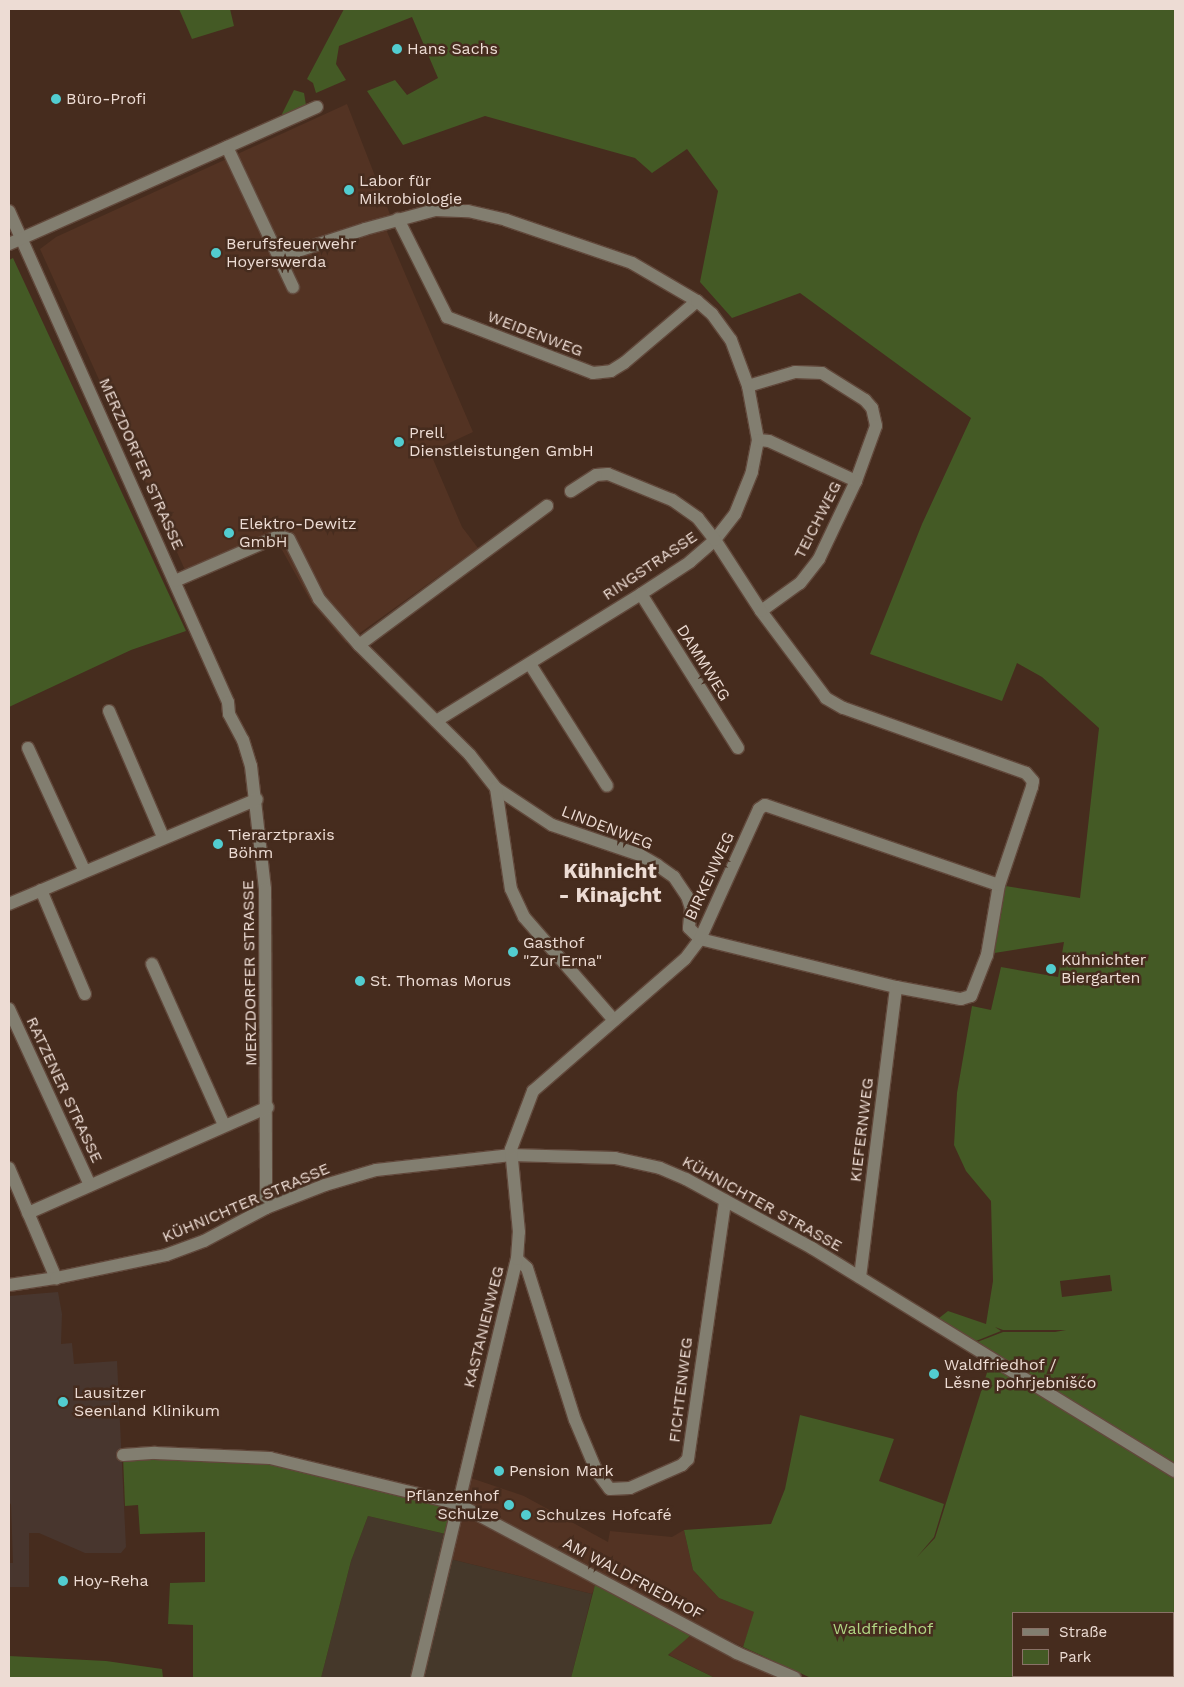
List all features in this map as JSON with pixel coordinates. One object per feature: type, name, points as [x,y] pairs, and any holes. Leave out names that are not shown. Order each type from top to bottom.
[{"type":"street","points":[[9,244],[317,107]]},
{"type":"street","points":[[227,147],[293,287]]},
{"type":"street","name":"RINGSTRASSE","points":[[279,258],[398,219],[435,210],[453,210],[506,220],[632,263],[697,301],[712,314],[730,340],[748,386],[758,440],[748,486],[731,520],[716,540],[690,562],[641,594],[436,722]]},
{"type":"street","name":"MERZDORFER STRASSE","points":[[9,211],[228,702],[234,730],[243,740],[257,799],[265,889],[268,1107],[266,1208]]},
{"type":"street","name":"WEIDENWEG","points":[[398,219],[447,317],[593,373],[611,370],[624,363],[697,301]]},
{"type":"street","name":"TEICHWEG","points":[[748,386],[808,371],[834,378],[865,400],[872,408],[876,426],[856,481],[820,559],[800,583],[761,611]]},
{"type":"street","name":"TEICHWEG","points":[[758,440],[769,441],[856,481]]},
{"type":"street","points":[[571,491],[596,476],[618,477],[672,500],[698,518],[716,540],[761,611]]},
{"type":"street","points":[[360,645],[547,506]]},
{"type":"street","name":"LINDENWEG","points":[[175,581],[279,536],[285,536],[293,543],[314,591],[360,645],[470,755],[496,788],[552,825],[640,855],[674,877],[689,902],[689,928],[700,939]]},
{"type":"street","name":"DAMMWEG","points":[[641,594],[738,748]]},
{"type":"street","name":"BIRKENWEG","points":[[761,611],[819,690],[843,708],[1030,776],[1032,787],[999,885],[987,955],[971,996],[950,999],[700,939],[759,809],[765,805],[999,885]]},
{"type":"street","points":[[530,664],[607,786]]},
{"type":"street","points":[[109,711],[163,837]]},
{"type":"street","points":[[28,748],[84,870]]},
{"type":"street","name":"LINDENWEG","points":[[496,788],[502,816],[511,889],[524,917],[614,1020]]},
{"type":"street","points":[[9,904],[84,870],[257,799]]},
{"type":"street","points":[[502,816],[520,804]]},
{"type":"street","points":[[41,890],[85,994]]},
{"type":"street","points":[[511,1155],[516,1133],[533,1090],[671,973],[700,939]]},
{"type":"street","points":[[152,964],[224,1125]]},
{"type":"street","name":"KIEFERNWEG","points":[[860,1277],[896,987]]},
{"type":"street","name":"RATZENER STRASSE","points":[[9,1009],[90,1185]]},
{"type":"street","name":"RATZENER STRASSE","points":[[28,1213],[268,1107]]},
{"type":"street","name":"KÜHNICHTER STRASSE","points":[[9,1285],[56,1278],[166,1255],[204,1241],[266,1208],[325,1185],[376,1170],[511,1155],[590,1156],[641,1162],[686,1179],[860,1277],[1175,1471]]},
{"type":"street","name":"KASTANIENWEG","points":[[417,1678],[517,1259],[519,1232],[511,1155]]},
{"type":"street","points":[[9,1168],[56,1278]]},
{"type":"street","name":"FICHTENWEG","points":[[517,1259],[527,1268],[575,1420],[597,1472],[610,1489],[630,1488],[682,1465],[688,1459],[725,1201]]},
{"type":"street","points":[[123,1455],[155,1452],[270,1458],[458,1504]]},
{"type":"street","name":"AM WALDFRIEDHOF","points":[[458,1504],[737,1653],[795,1678]]},
{"type":"shaded area","points":[[347,104],[391,217],[382,220],[473,432],[430,452],[462,527],[478,548],[346,643],[311,602],[272,532],[185,570],[40,249],[56,237]]},
{"type":"shaded area","name":"Lausitzer Seenland Klinikum","points":[[58,1292],[62,1314],[61,1344],[72,1343],[74,1364],[117,1361],[126,1547],[121,1553],[85,1553],[39,1533],[29,1533],[29,1587],[9,1587],[9,1563],[13,1563],[11,1504],[9,1503],[9,1296]]},
{"type":"shaded area","points":[[465,1476],[524,1496],[608,1542],[610,1531],[672,1537],[684,1530],[693,1570],[719,1598],[755,1612],[743,1647],[701,1626],[697,1631],[598,1580],[592,1594],[446,1558]]},
{"type":"shaded area","points":[[368,1516],[450,1535],[416,1678],[321,1678],[351,1561]]},
{"type":"shaded area","points":[[446,1558],[592,1594],[571,1678],[417,1678]]},
{"type":"shaded area","points":[[696,1632],[791,1678],[715,1678],[669,1655],[675,1646]]},
{"type":"green space","points":[[179,9],[230,9],[234,26],[192,39]]},
{"type":"green space","points":[[344,9],[1175,9],[1175,1470],[972,1344],[1003,1332],[1055,1332],[1066,1330],[1003,1330],[995,1327],[1001,1331],[971,1343],[934,1322],[948,1311],[986,1324],[993,1281],[991,1201],[966,1171],[954,1145],[957,1093],[972,1006],[991,1010],[1001,967],[1058,977],[1064,942],[988,954],[999,885],[1080,898],[1099,728],[1042,677],[1017,663],[1002,701],[870,654],[922,524],[971,418],[800,293],[732,318],[700,282],[718,191],[687,149],[652,173],[635,158],[485,116],[403,145],[367,91],[395,80],[407,95],[438,78],[412,17],[339,46],[336,64],[346,80],[316,93],[313,83],[307,79]],"holes":[[[1110,1275],[1112,1291],[1062,1297],[1060,1281]]]},
{"type":"green space","points":[[294,90],[304,93],[306,105],[287,115],[282,114]]},
{"type":"green space","points":[[13,258],[186,631],[131,650],[9,707],[9,260]]},
{"type":"green space","name":"Waldfriedhof","points":[[990,1363],[1175,1472],[1175,1678],[811,1678],[743,1647],[754,1612],[719,1598],[693,1570],[684,1530],[771,1524],[785,1489],[800,1415],[894,1439],[879,1481],[944,1504],[934,1537],[917,1557],[935,1538]]},
{"type":"green space","points":[[231,1455],[457,1504],[450,1535],[368,1516],[351,1561],[321,1678],[193,1678],[193,1625],[168,1624],[170,1583],[205,1582],[205,1532],[140,1534],[138,1505],[125,1506],[123,1456]]},
{"type":"green space","points":[[595,1585],[691,1635],[668,1655],[715,1678],[571,1678]]},
{"type":"green space","points":[[9,1656],[106,1661],[162,1669],[163,1678],[9,1678]]},
{"type":"place","name":"Hans Sachs","points":[[397,49]]},
{"type":"place","name":"Büro-Profi","points":[[56,99]]},
{"type":"place","name":"Labor für Mikrobiologie","points":[[349,190]]},
{"type":"place","name":"Berufsfeuerwehr Hoyerswerda","points":[[216,253]]},
{"type":"place","name":"Prell Dienstleistungen GmbH","points":[[399,442]]},
{"type":"place","name":"Elektro-Dewitz GmbH","points":[[229,533]]},
{"type":"place","name":"Tierarztpraxis Böhm","points":[[218,844]]},
{"type":"place","name":"Gasthof \"Zur Erna\"","points":[[513,952]]},
{"type":"place","name":"Kühnichter Biergarten","points":[[1051,969]]},
{"type":"place","name":"St. Thomas Morus","points":[[360,981]]},
{"type":"place","name":"Waldfriedhof / Lěsne pohrjebnišćo","points":[[934,1374]]},
{"type":"place","name":"Lausitzer Seenland Klinikum","points":[[63,1402]]},
{"type":"place","name":"Pension Mark","points":[[499,1471]]},
{"type":"place","name":"Pflanzenhof Schulze","points":[[509,1505]]},
{"type":"place","name":"Schulzes Hofcafé","points":[[526,1515]]},
{"type":"place","name":"Hoy-Reha","points":[[63,1581]]},
{"type":"district","name":"Kühnicht - Kinajcht","points":[[610,883]]}]
